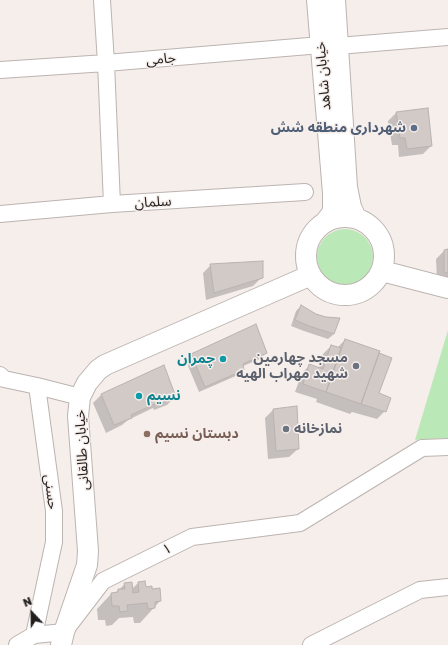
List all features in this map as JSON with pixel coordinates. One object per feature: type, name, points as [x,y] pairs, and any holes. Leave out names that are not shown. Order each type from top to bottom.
[{"type":"main road","name":"خیابان شاهد","points":[[317,0],[330,46],[347,187],[351,207],[356,218]]},
{"type":"main road","name":"خیابان شاهد","points":[[326,221],[333,212],[330,46],[335,0]]},
{"type":"main road","points":[[346,216],[356,218],[365,221],[379,234],[385,252],[382,271],[377,279],[362,292],[343,295],[333,293],[324,289],[311,275],[306,261],[307,245],[311,236],[326,221],[346,216]]},
{"type":"main road","points":[[382,271],[448,288]]},
{"type":"main road","name":"خیابان طالقانی","points":[[63,639],[87,564],[88,551],[78,416],[80,397],[87,383],[98,370],[105,365],[311,275]]},
{"type":"street","points":[[102,0],[112,204]]},
{"type":"street","name":"جامی","points":[[0,70],[448,37]]},
{"type":"street","name":"سلمان","points":[[0,214],[112,204],[306,192]]},
{"type":"street","points":[[0,376],[4,379],[80,397]]},
{"type":"street","name":"حسنی","points":[[34,635],[54,542],[54,511],[37,386]]},
{"type":"street","name":"۱","points":[[63,639],[103,581],[192,537],[300,523],[422,448],[448,447]]},
{"type":"street","points":[[311,645],[420,590],[448,587]]},
{"type":"street","points":[[17,645],[34,635],[63,639]]},
{"type":"green space","points":[[345,229],[356,231],[365,237],[371,246],[373,257],[371,268],[365,277],[356,283],[345,285],[334,283],[325,277],[319,268],[317,257],[319,246],[325,237],[334,231]]},
{"type":"green space","points":[[448,330],[448,438],[415,440]]},
{"type":"building","points":[[428,108],[432,146],[407,149],[405,138],[400,138],[396,112]]},
{"type":"building","points":[[448,249],[448,273],[444,272],[444,250]]},
{"type":"building","points":[[263,261],[263,278],[214,293],[210,264]]},
{"type":"building","points":[[301,305],[316,314],[326,317],[340,318],[334,334],[295,320]]},
{"type":"building","name":"چمران","points":[[256,324],[267,353],[243,364],[244,370],[205,387],[191,354]]},
{"type":"building","points":[[345,339],[380,351],[361,404],[326,392]]},
{"type":"building","points":[[331,345],[341,348],[326,392],[303,384],[309,364],[323,369]]},
{"type":"building","points":[[379,353],[392,358],[379,393],[391,398],[386,412],[361,404]]},
{"type":"building","name":"نسیم","points":[[164,365],[176,397],[162,403],[161,401],[131,415],[132,418],[114,425],[101,394]]},
{"type":"building","name":"نمازخانه","points":[[297,406],[299,449],[276,451],[273,409]]},
{"type":"building","points":[[145,581],[146,587],[152,586],[152,589],[160,588],[161,601],[155,602],[155,608],[148,609],[147,603],[127,605],[128,611],[120,612],[119,606],[112,606],[111,593],[118,592],[118,589],[125,589],[124,583],[132,582],[133,593],[139,592],[138,582]]},
{"type":"place","name":"شهرداری منطقه شش","points":[[414,128]]},
{"type":"place","name":"چمران","points":[[223,359]]},
{"type":"place","name":"مسجد چهارمین شهید مهراب الهیه","points":[[356,366]]},
{"type":"place","name":"نسیم","points":[[139,396]]},
{"type":"place","name":"نمازخانه","points":[[286,429]]},
{"type":"place","name":"دبستان نسیم","points":[[147,434]]}]
